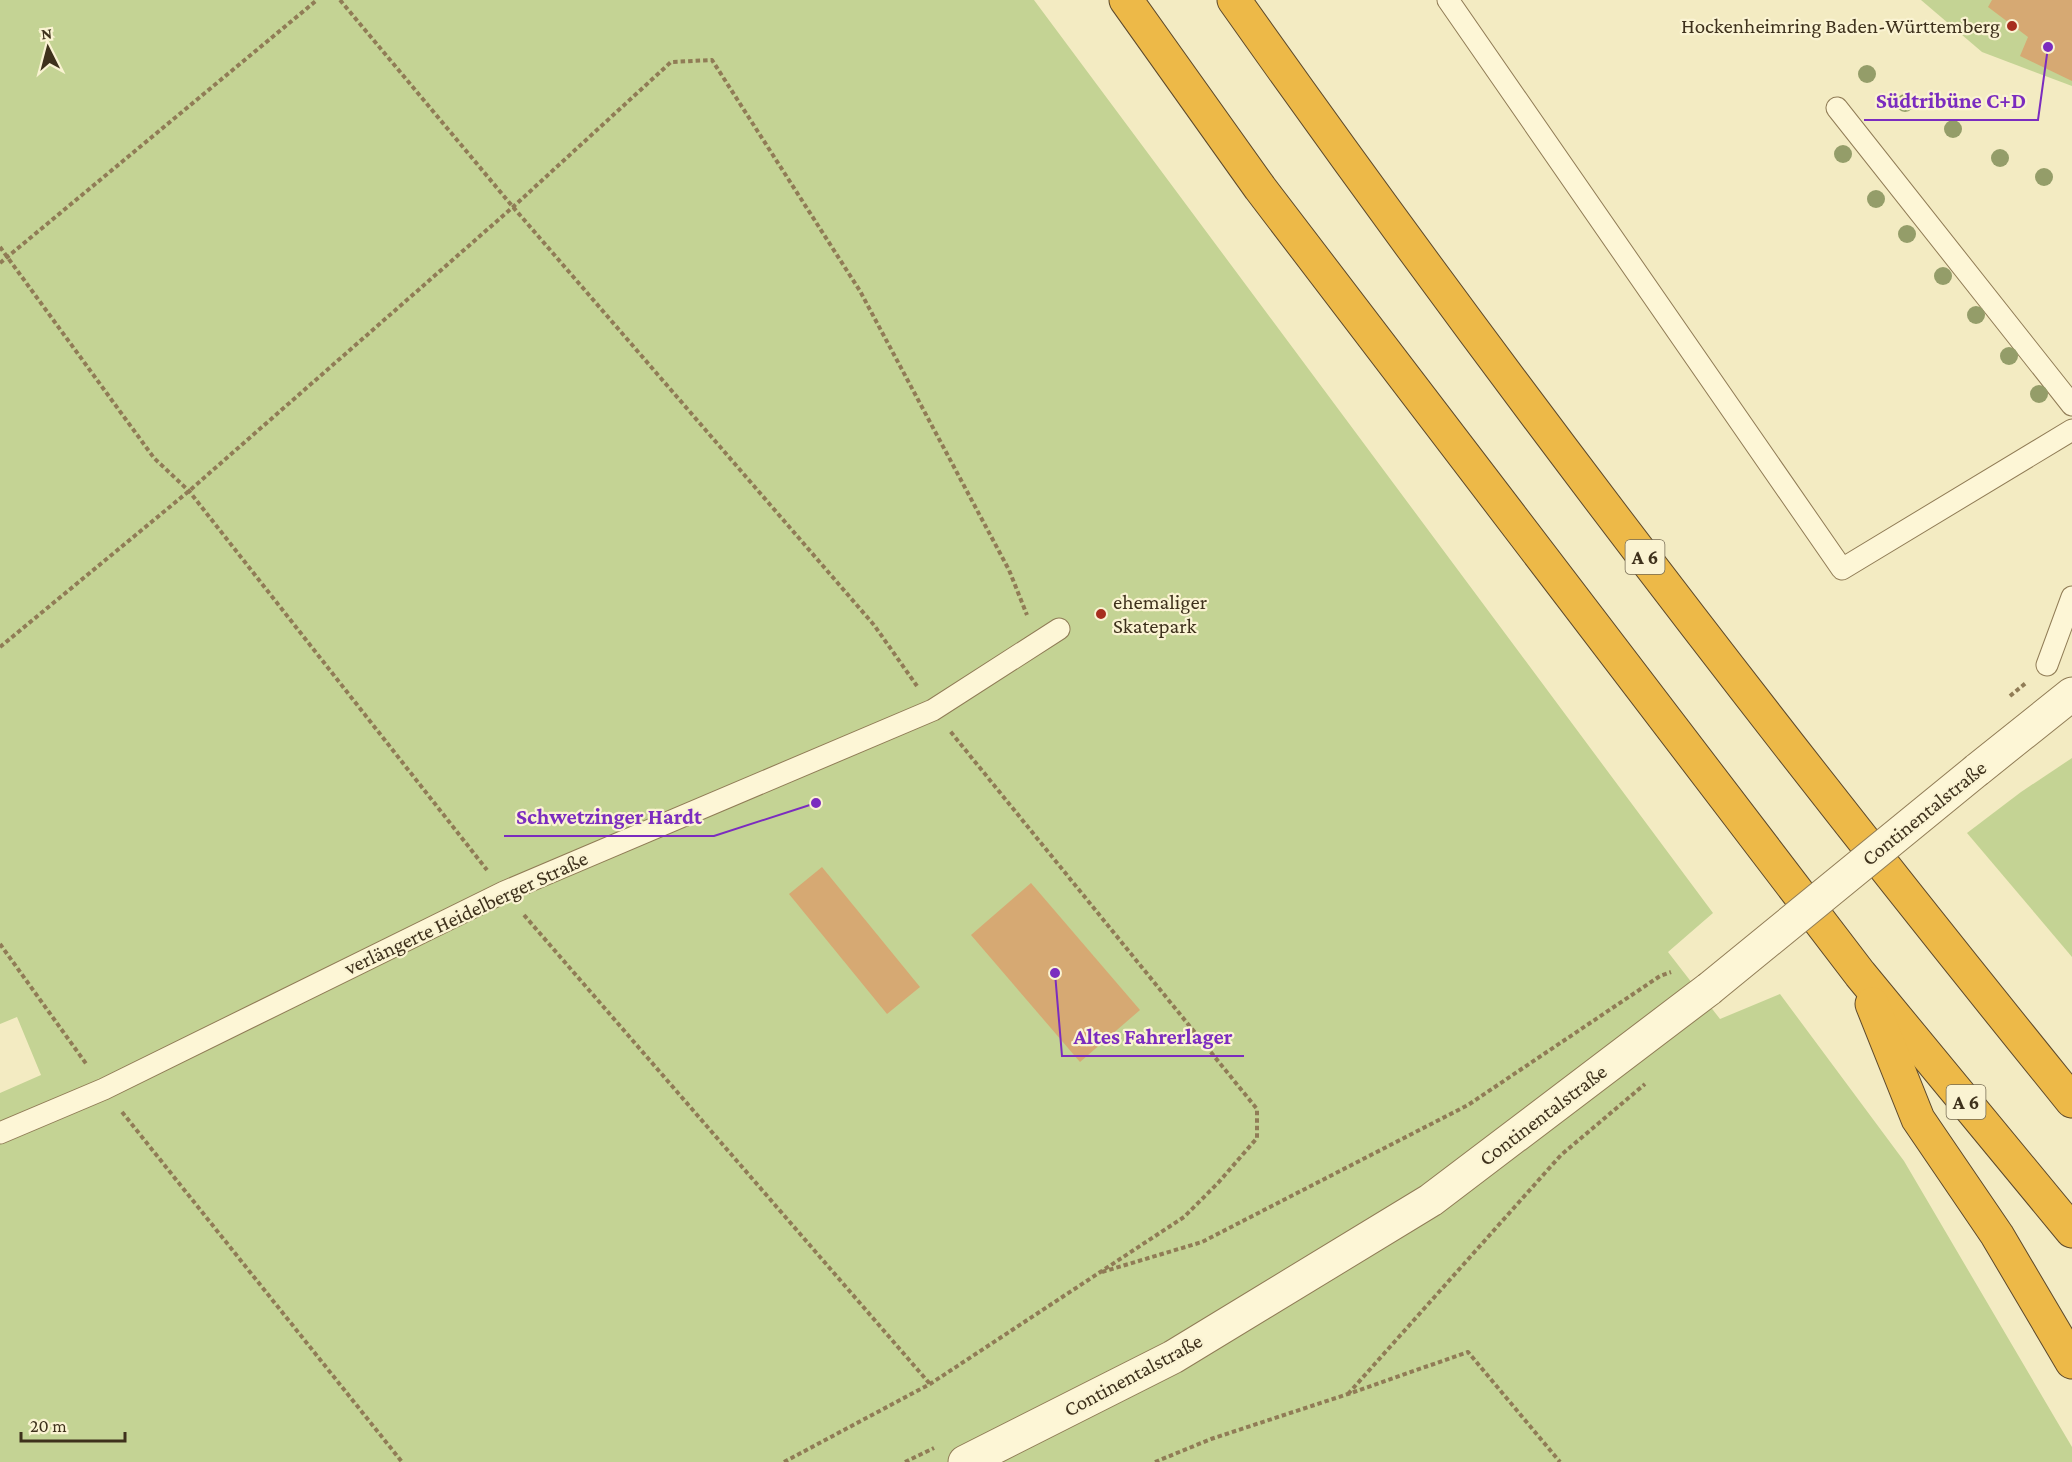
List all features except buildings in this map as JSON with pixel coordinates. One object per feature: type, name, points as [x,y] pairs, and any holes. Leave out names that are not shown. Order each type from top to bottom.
[{"type":"highway","name":"A 6","points":[[1126,0],[1260,188],[1860,974],[2072,1231]]},
{"type":"highway","name":"A 6","points":[[1234,0],[1330,136],[1582,476],[1925,919],[2072,1101]]},
{"type":"highway","points":[[1860,974],[1918,1119],[1996,1235],[2072,1362]]},
{"type":"street","name":"Continentalstraße","points":[[951,1454],[1173,1357],[1431,1200],[1709,990],[2072,694]]},
{"type":"lane","points":[[1448,0],[1842,569],[2072,430]]},
{"type":"lane","points":[[1837,108],[2072,405]]},
{"type":"lane","points":[[2047,665],[2072,597]]},
{"type":"lane","name":"verlängerte Heidelberger Straße","points":[[0,1133],[104,1089],[504,892],[933,710],[1059,629]]},
{"type":"path","points":[[0,263],[316,0]]},
{"type":"path","points":[[340,0],[513,207],[874,625],[933,710],[1257,1109],[1257,1138],[1218,1184],[1184,1217],[930,1384],[784,1462]]},
{"type":"path","points":[[0,648],[189,491],[513,207],[671,62],[712,60],[860,291],[1009,570],[1038,643]]},
{"type":"path","points":[[0,247],[154,458],[189,491],[504,892],[930,1384]]},
{"type":"path","points":[[0,944],[104,1089],[402,1462]]},
{"type":"path","points":[[1097,1274],[1202,1242],[1468,1105],[1660,976],[1679,971],[1670,980]]},
{"type":"path","points":[[1348,1394],[1561,1155],[1652,1078]]},
{"type":"path","points":[[1155,1462],[1211,1439],[1468,1352],[1560,1462]]},
{"type":"path","points":[[905,1462],[951,1454]]},
{"type":"green space","points":[[0,0],[1034,0],[1713,913],[1668,952],[1720,1019],[1780,994],[1904,1161],[2072,1447],[2072,1462],[0,1462],[0,1093],[41,1075],[17,1017],[0,1024]]},
{"type":"green space","name":"Hockenheimring Baden-Württemberg","points":[[1921,0],[2072,0],[2072,86],[1982,52]]},
{"type":"green space","points":[[2072,758],[2072,957],[1967,833],[2021,792]]},
{"type":"place","name":"Hockenheimring Baden-Württemberg","points":[[2012,26]]},
{"type":"place","name":"Südtribüne C+D","points":[[2048,47]]},
{"type":"place","name":"ehemaliger Skatepark","points":[[1101,614]]},
{"type":"place","name":"Schwetzinger Hardt","points":[[816,803]]},
{"type":"place","name":"Altes Fahrerlager","points":[[1055,973]]}]
